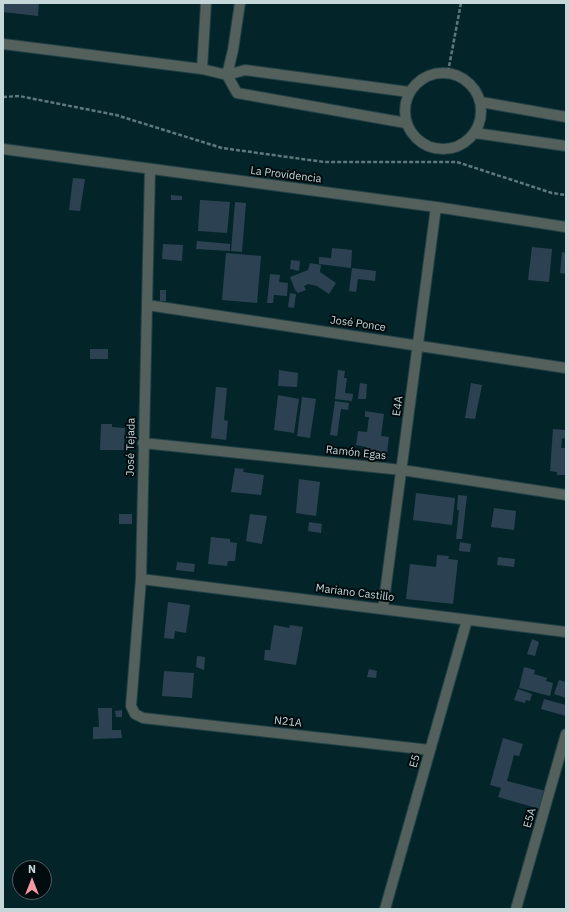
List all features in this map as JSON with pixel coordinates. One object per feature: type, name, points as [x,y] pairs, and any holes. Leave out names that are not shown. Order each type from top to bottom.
[{"type":"street","points":[[202,69],[206,3]]},
{"type":"street","points":[[240,3],[233,50],[227,74],[237,93],[406,123]]},
{"type":"street","points":[[3,44],[202,69],[227,74],[245,70],[409,92]]},
{"type":"street","points":[[448,72],[463,77],[475,88],[481,102],[481,118],[475,132],[465,143],[452,148],[438,149],[424,145],[413,135],[406,123],[404,107],[409,92],[419,80],[433,73],[448,72]]},
{"type":"street","points":[[481,102],[566,117]]},
{"type":"street","points":[[475,132],[566,146]]},
{"type":"street","name":"La Providencia","points":[[3,149],[436,207],[566,227]]},
{"type":"street","name":"José Tejada","points":[[143,718],[135,714],[131,706],[141,579],[150,169]]},
{"type":"street","name":"E4A","points":[[383,608],[436,207]]},
{"type":"street","name":"José Ponce","points":[[147,305],[418,344],[566,368]]},
{"type":"street","name":"Ramón Egas","points":[[143,443],[402,470],[566,495]]},
{"type":"street","name":"Mariano Castillo","points":[[141,579],[566,632]]},
{"type":"street","name":"E5","points":[[385,909],[468,620]]},
{"type":"street","name":"N21A","points":[[143,718],[430,750]]},
{"type":"street","name":"E5A","points":[[516,909],[566,734]]},
{"type":"path","points":[[448,72],[461,3]]},
{"type":"path","points":[[3,97],[19,96],[116,115],[222,148],[324,162],[457,162],[552,193],[566,195]]},
{"type":"building","points":[[3,3],[39,3],[38,16],[3,12]]},
{"type":"building","points":[[73,178],[85,179],[80,211],[69,210]]},
{"type":"building","points":[[171,195],[182,196],[182,200],[171,200]]},
{"type":"building","points":[[200,200],[230,202],[227,233],[198,231]]},
{"type":"building","points":[[235,202],[246,203],[242,252],[231,251]]},
{"type":"building","points":[[197,241],[230,244],[230,251],[196,249]]},
{"type":"building","points":[[163,244],[183,245],[182,261],[162,259]]},
{"type":"building","points":[[532,247],[552,249],[549,282],[528,280]]},
{"type":"building","points":[[332,248],[352,250],[351,268],[319,264],[319,257],[331,258]]},
{"type":"building","points":[[562,252],[566,253],[566,274],[560,273]]},
{"type":"building","points":[[226,253],[261,256],[257,303],[222,300]]},
{"type":"building","points":[[291,260],[300,261],[299,271],[290,269]]},
{"type":"building","points":[[310,263],[321,265],[320,272],[336,283],[329,294],[317,286],[308,284],[304,286],[306,290],[298,293],[295,290],[290,277],[308,270]]},
{"type":"building","points":[[352,268],[376,271],[375,281],[358,279],[356,292],[349,291]]},
{"type":"building","points":[[270,274],[280,275],[279,282],[288,283],[287,296],[274,295],[273,303],[267,303]]},
{"type":"building","points":[[160,290],[166,290],[166,301],[160,301]]},
{"type":"building","points":[[290,293],[296,294],[294,308],[288,307]]},
{"type":"building","points":[[90,349],[108,349],[108,359],[90,359]]},
{"type":"building","points":[[279,370],[298,373],[297,387],[278,386]]},
{"type":"building","points":[[338,370],[345,371],[344,378],[347,378],[345,393],[353,394],[352,401],[335,399]]},
{"type":"building","points":[[360,383],[367,384],[366,399],[358,399]]},
{"type":"building","points":[[471,383],[482,385],[475,419],[465,418]]},
{"type":"building","points":[[216,387],[227,388],[224,420],[228,421],[226,440],[211,438]]},
{"type":"building","points":[[278,395],[299,399],[294,433],[274,430]]},
{"type":"building","points":[[302,397],[316,399],[310,438],[297,436]]},
{"type":"building","points":[[335,401],[349,403],[348,410],[341,409],[337,436],[330,435]]},
{"type":"building","points":[[365,411],[384,414],[381,436],[389,437],[386,460],[364,457],[366,447],[356,445],[358,431],[367,432],[369,417],[365,417]]},
{"type":"building","points":[[101,424],[112,424],[112,427],[125,428],[124,450],[100,450]]},
{"type":"building","points":[[553,429],[566,430],[566,439],[562,438],[561,448],[566,448],[566,475],[557,475],[557,472],[550,471]]},
{"type":"building","points":[[235,468],[244,469],[243,472],[264,475],[261,495],[231,492]]},
{"type":"building","points":[[299,479],[320,482],[316,516],[296,513]]},
{"type":"building","points":[[416,493],[455,498],[452,525],[413,520]]},
{"type":"building","points":[[458,495],[467,496],[462,539],[456,539],[459,510],[457,510]]},
{"type":"building","points":[[494,508],[516,511],[514,530],[491,527]]},
{"type":"building","points":[[119,514],[132,514],[132,524],[119,524]]},
{"type":"building","points":[[250,514],[267,516],[262,544],[246,541]]},
{"type":"building","points":[[309,522],[322,524],[321,533],[308,531]]},
{"type":"building","points":[[211,537],[230,539],[230,542],[237,543],[235,561],[228,561],[227,566],[208,564]]},
{"type":"building","points":[[460,542],[471,544],[470,552],[459,551]]},
{"type":"building","points":[[437,555],[449,556],[448,559],[458,560],[453,604],[406,599],[410,564],[436,567]]},
{"type":"building","points":[[498,557],[515,559],[514,567],[497,565]]},
{"type":"building","points":[[177,562],[195,564],[194,572],[176,570]]},
{"type":"building","points":[[168,602],[190,605],[186,633],[175,631],[174,639],[164,638]]},
{"type":"building","points":[[274,625],[289,628],[290,625],[303,627],[296,665],[264,660],[265,650],[270,650]]},
{"type":"building","points":[[532,639],[539,642],[535,656],[527,654]]},
{"type":"building","points":[[197,656],[205,657],[204,670],[196,667]]},
{"type":"building","points":[[524,667],[535,670],[534,674],[547,678],[546,681],[553,683],[550,696],[519,688]]},
{"type":"building","points":[[369,669],[377,671],[376,678],[367,677]]},
{"type":"building","points":[[164,671],[194,673],[192,698],[162,696]]},
{"type":"building","points":[[559,680],[566,682],[566,698],[554,694]]},
{"type":"building","points":[[518,689],[532,694],[530,701],[526,700],[525,703],[514,700]]},
{"type":"building","points":[[544,699],[566,705],[566,716],[541,709]]},
{"type":"building","points":[[98,708],[112,708],[112,730],[121,730],[122,738],[93,739],[93,727],[99,727]]},
{"type":"building","points":[[122,710],[122,717],[116,717],[115,711]]},
{"type":"building","points":[[503,738],[523,744],[519,756],[514,755],[507,781],[546,791],[540,809],[498,797],[501,788],[490,785]]}]
